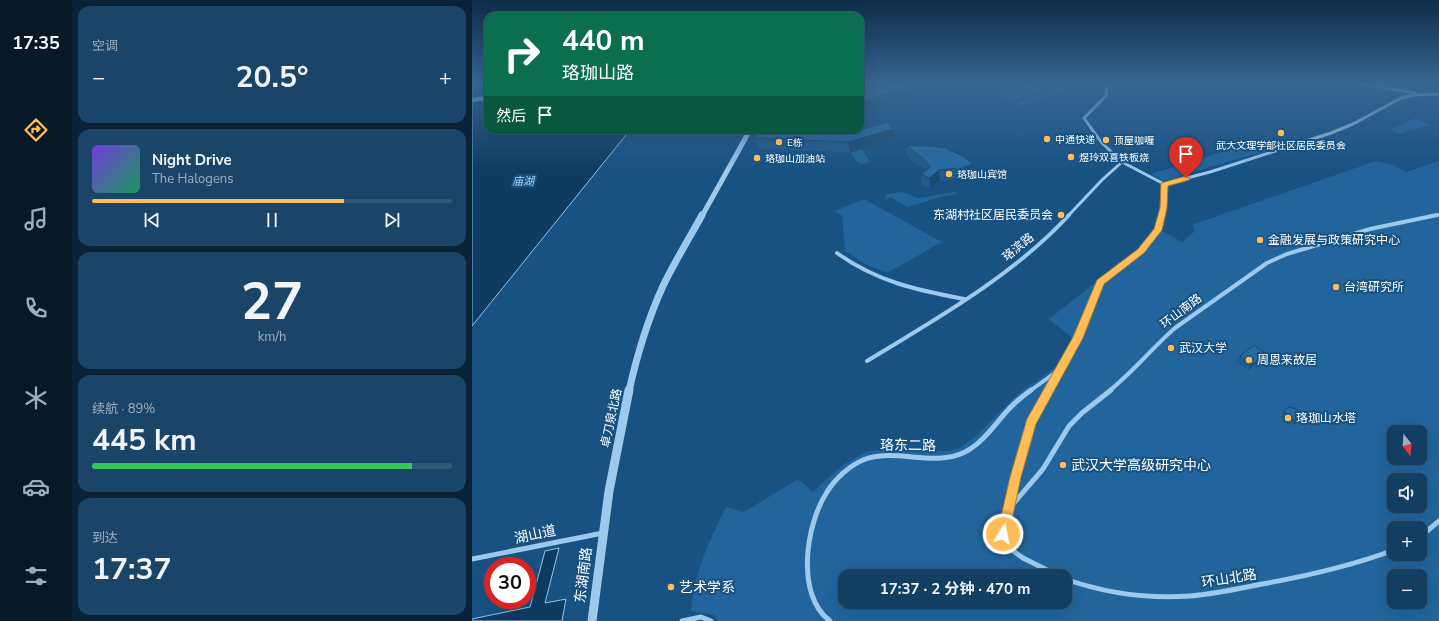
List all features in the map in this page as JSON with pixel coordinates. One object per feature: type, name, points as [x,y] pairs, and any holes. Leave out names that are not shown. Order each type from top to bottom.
[{"type":"street","points":[[1089,113],[1084,118],[1101,142],[1122,162],[1164,184],[1196,176],[1331,133],[1353,124],[1372,113]]},
{"type":"street","name":"卓刀泉北路","points":[[603,533],[609,488],[629,391],[638,355],[654,310],[750,134]]},
{"type":"street","name":"珞滨路","points":[[867,361],[911,335],[1000,274],[1047,237],[1108,174],[1122,162]]},
{"type":"street","points":[[1045,569],[1023,558],[1009,548],[1003,538],[1004,523],[1031,423],[1078,338],[1100,282],[1141,251],[1158,230],[1164,208],[1164,184]]},
{"type":"street","name":"环山南路","points":[[1007,511],[1043,469],[1069,426],[1082,413],[1126,378],[1162,339],[1216,298],[1267,263],[1287,254],[1370,229],[1439,215]]},
{"type":"street","points":[[837,253],[860,268],[883,279],[916,289],[964,299]]},
{"type":"street","name":"珞东二路","points":[[830,621],[820,611],[811,595],[809,569],[810,548],[815,523],[821,504],[834,483],[847,470],[872,457],[889,454],[944,458],[963,453],[983,439],[1016,403],[1060,369]]},
{"type":"street","points":[[1427,531],[1439,521]]},
{"type":"street","name":"湖山道","points":[[472,559],[603,533]]},
{"type":"street","name":"东湖南路","points":[[592,621],[603,533]]},
{"type":"street","name":"环山北路","points":[[1072,580],[1097,588],[1128,594],[1189,596],[1324,572],[1387,552]]},
{"type":"street","points":[[682,621],[707,617],[711,621]]},
{"type":"shaded area","points":[[1415,118],[1431,125],[1399,134],[1390,130]]},
{"type":"shaded area","points":[[1269,137],[1281,146],[1163,181],[1151,174]]},
{"type":"shaded area","points":[[862,149],[869,160],[864,164],[858,163],[851,153]]},
{"type":"shaded area","name":"武汉大学","points":[[1376,161],[1394,165],[1406,172],[1439,161],[1439,621],[718,621],[714,615],[691,611],[695,584],[703,558],[726,507],[744,512],[798,479],[813,492],[843,465],[866,452],[888,448],[949,451],[960,448],[976,436],[1018,394],[1061,362],[1074,339],[1049,319],[1138,249],[1155,227],[1182,242],[1195,231],[1192,225]]},
{"type":"shaded area","points":[[903,192],[918,198],[956,192],[957,194],[943,196],[908,207],[890,197],[886,200],[885,197],[887,194]]},
{"type":"shaded area","points":[[864,199],[942,242],[887,273],[865,264],[845,251],[842,216],[835,211]]},
{"type":"water","name":"庙湖","points":[[472,113],[484,113],[484,134],[627,134],[472,326]]},
{"type":"water","points":[[559,548],[545,603],[566,599],[562,621],[472,621],[472,619],[520,609],[536,609],[536,585],[545,551]]},
{"type":"building","points":[[888,122],[893,129],[848,142],[755,138],[757,134],[864,134],[864,128]]},
{"type":"building","points":[[906,146],[948,148],[947,149],[963,156],[973,164],[957,170],[956,168],[939,170],[930,178],[921,174],[930,167],[923,158]]},
{"type":"building","points":[[1254,345],[1266,354],[1251,365],[1240,356]]},
{"type":"building","points":[[1290,407],[1301,413],[1301,418],[1296,420],[1290,419],[1285,414],[1285,409]]},
{"type":"place","name":"武大文理学部社区居民委员会","points":[[1281,133]]},
{"type":"place","name":"中通快递","points":[[1047,139]]},
{"type":"place","name":"顶屋咖喱","points":[[1106,140]]},
{"type":"place","name":"E栋","points":[[779,142]]},
{"type":"place","name":"煜玲双喜铁板烧","points":[[1071,157]]},
{"type":"place","name":"珞珈山加油站","points":[[757,158]]},
{"type":"place","name":"珞珈山宾馆","points":[[949,174]]},
{"type":"place","name":"东湖村社区居民委员会","points":[[1061,215]]},
{"type":"place","name":"金融发展与政策研究中心","points":[[1260,240]]},
{"type":"place","name":"台湾研究所","points":[[1336,287]]},
{"type":"place","name":"武汉大学","points":[[1171,348]]},
{"type":"place","name":"周恩来故居","points":[[1249,360]]},
{"type":"place","name":"珞珈山水塔","points":[[1288,418]]},
{"type":"place","name":"武汉大学高级研究中心","points":[[1063,465]]},
{"type":"place","name":"艺术学系","points":[[671,587]]},
{"type":"route","points":[[1003,534],[1003,528],[1027,433],[1050,386],[1078,338],[1100,282],[1146,247],[1158,230],[1164,208],[1164,184],[1186,178]]}]
